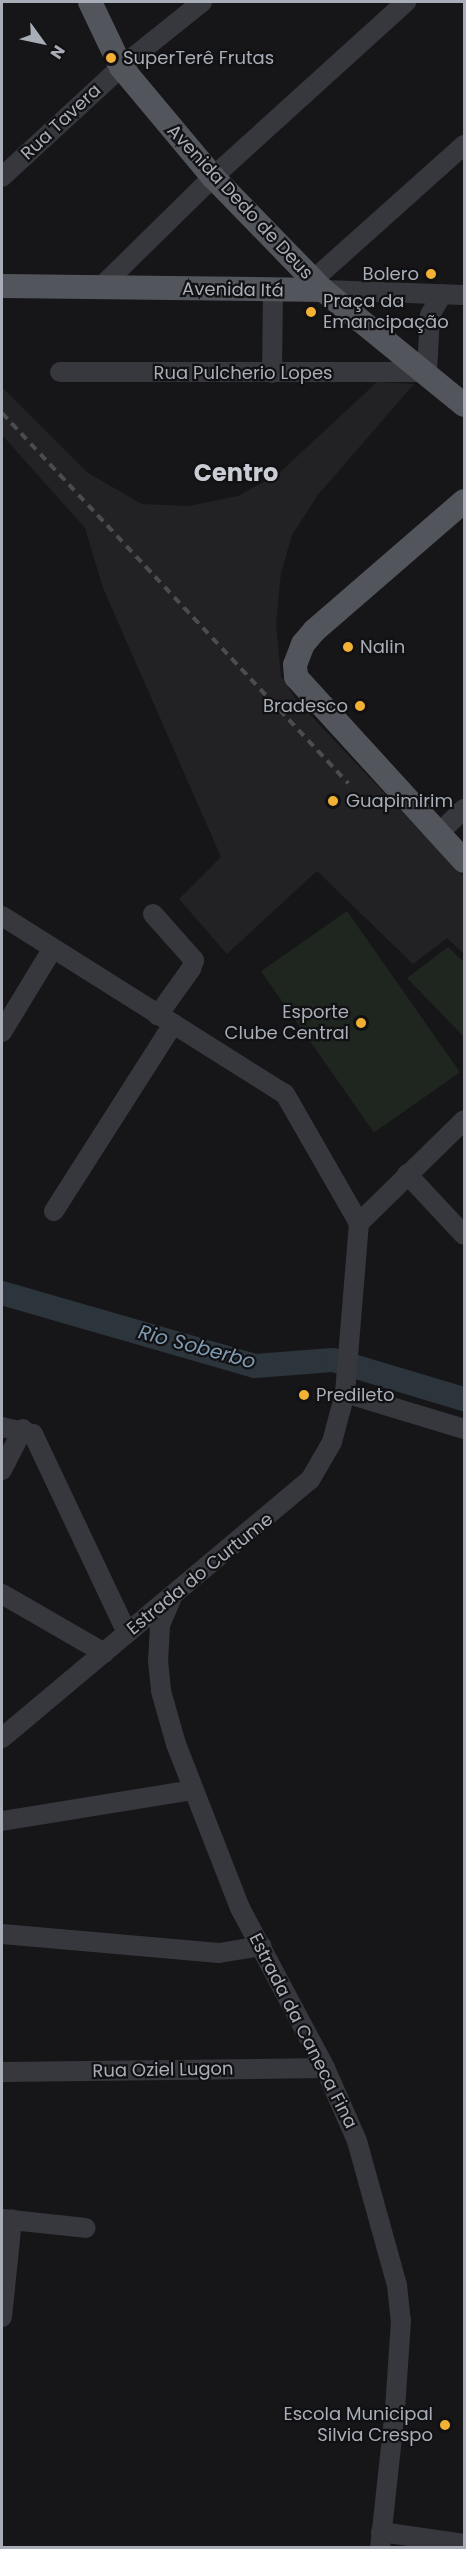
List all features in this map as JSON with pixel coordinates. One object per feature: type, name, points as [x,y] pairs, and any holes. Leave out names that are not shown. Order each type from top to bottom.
[{"type":"main road","name":"Avenida Dedo de Deus","points":[[90,2],[121,67],[213,177],[318,285],[465,405]]},
{"type":"main road","name":"Avenida Itá","points":[[2,286],[273,291],[318,285]]},
{"type":"main road","points":[[465,501],[314,631],[298,654],[296,677],[465,861]]},
{"type":"street","name":"Rua Tavera","points":[[2,177],[121,67],[202,2]]},
{"type":"street","points":[[100,288],[213,177],[406,2]]},
{"type":"street","points":[[318,285],[339,260],[465,145]]},
{"type":"street","points":[[339,260],[335,279],[350,291]]},
{"type":"street","name":"Avenida Itá","points":[[318,285],[350,291],[465,295]]},
{"type":"street","points":[[272,373],[273,291]]},
{"type":"street","points":[[415,292],[430,315]]},
{"type":"street","points":[[427,372],[430,315],[442,294]]},
{"type":"street","name":"Rua Pulcherio Lopes","points":[[60,372],[427,372]]},
{"type":"street","points":[[438,833],[465,809]]},
{"type":"street","points":[[54,1211],[166,1020],[194,960],[153,914]]},
{"type":"street","points":[[2,916],[285,1094],[359,1223],[465,1120]]},
{"type":"street","points":[[2,1032],[53,948]]},
{"type":"street","points":[[407,1174],[465,1235]]},
{"type":"street","name":"Estrada do Curtume","points":[[171,1599],[310,1480],[332,1442],[346,1384],[359,1223]]},
{"type":"street","points":[[346,1384],[465,1429]]},
{"type":"street","points":[[2,1426],[23,1429],[33,1434],[46,1456],[127,1633]]},
{"type":"street","points":[[2,1470],[23,1429]]},
{"type":"street","points":[[2,1594],[104,1653]]},
{"type":"street","name":"Estrada da Caneca Fina","points":[[171,1599],[152,1621],[161,1691],[194,1790],[240,1908],[325,2068],[368,2171],[400,2305],[395,2410],[381,2540]]},
{"type":"street","name":"Estrada do Curtume","points":[[2,1738],[127,1633],[152,1621]]},
{"type":"street","points":[[2,1821],[194,1790]]},
{"type":"street","points":[[2,1934],[219,1953],[261,1946]]},
{"type":"street","name":"Rua Oziel Lugon","points":[[2,2072],[325,2068]]},
{"type":"street","points":[[2,2317],[7,2220],[86,2228]]},
{"type":"street","points":[[381,2540],[465,2544]]},
{"type":"shaded area","points":[[377,382],[414,384],[317,496],[292,535],[281,573],[276,624],[281,676],[297,701],[464,877],[464,954],[447,938],[413,964],[317,871],[227,954],[179,899],[221,857],[103,588],[85,528],[2,435],[2,387],[88,473],[142,504],[189,506],[238,496],[278,474]]},
{"type":"shaded area","name":"Esporte Clube Central","points":[[347,911],[460,1072],[374,1133],[261,971]]},
{"type":"shaded area","points":[[448,947],[464,962],[464,1037],[407,978]]},
{"type":"waterway","name":"Rio Soberbo","points":[[2,1293],[255,1366],[333,1360],[464,1399]]},
{"type":"railway","points":[[2,413],[348,783]]},
{"type":"place","name":"SuperTerê Frutas","points":[[111,58]]},
{"type":"place","name":"Bolero","points":[[431,274]]},
{"type":"place","name":"Praça da Emancipação","points":[[311,312]]},
{"type":"place","name":"Nalin","points":[[348,647]]},
{"type":"place","name":"Bradesco","points":[[360,706]]},
{"type":"place","name":"Guapimirim","points":[[333,801]]},
{"type":"place","name":"Esporte Clube Central","points":[[361,1023]]},
{"type":"place","name":"Predileto","points":[[304,1395]]},
{"type":"place","name":"Escola Municipal Silvia Crespo","points":[[445,2425]]},
{"type":"district","name":"Centro","points":[[236,473]]}]
